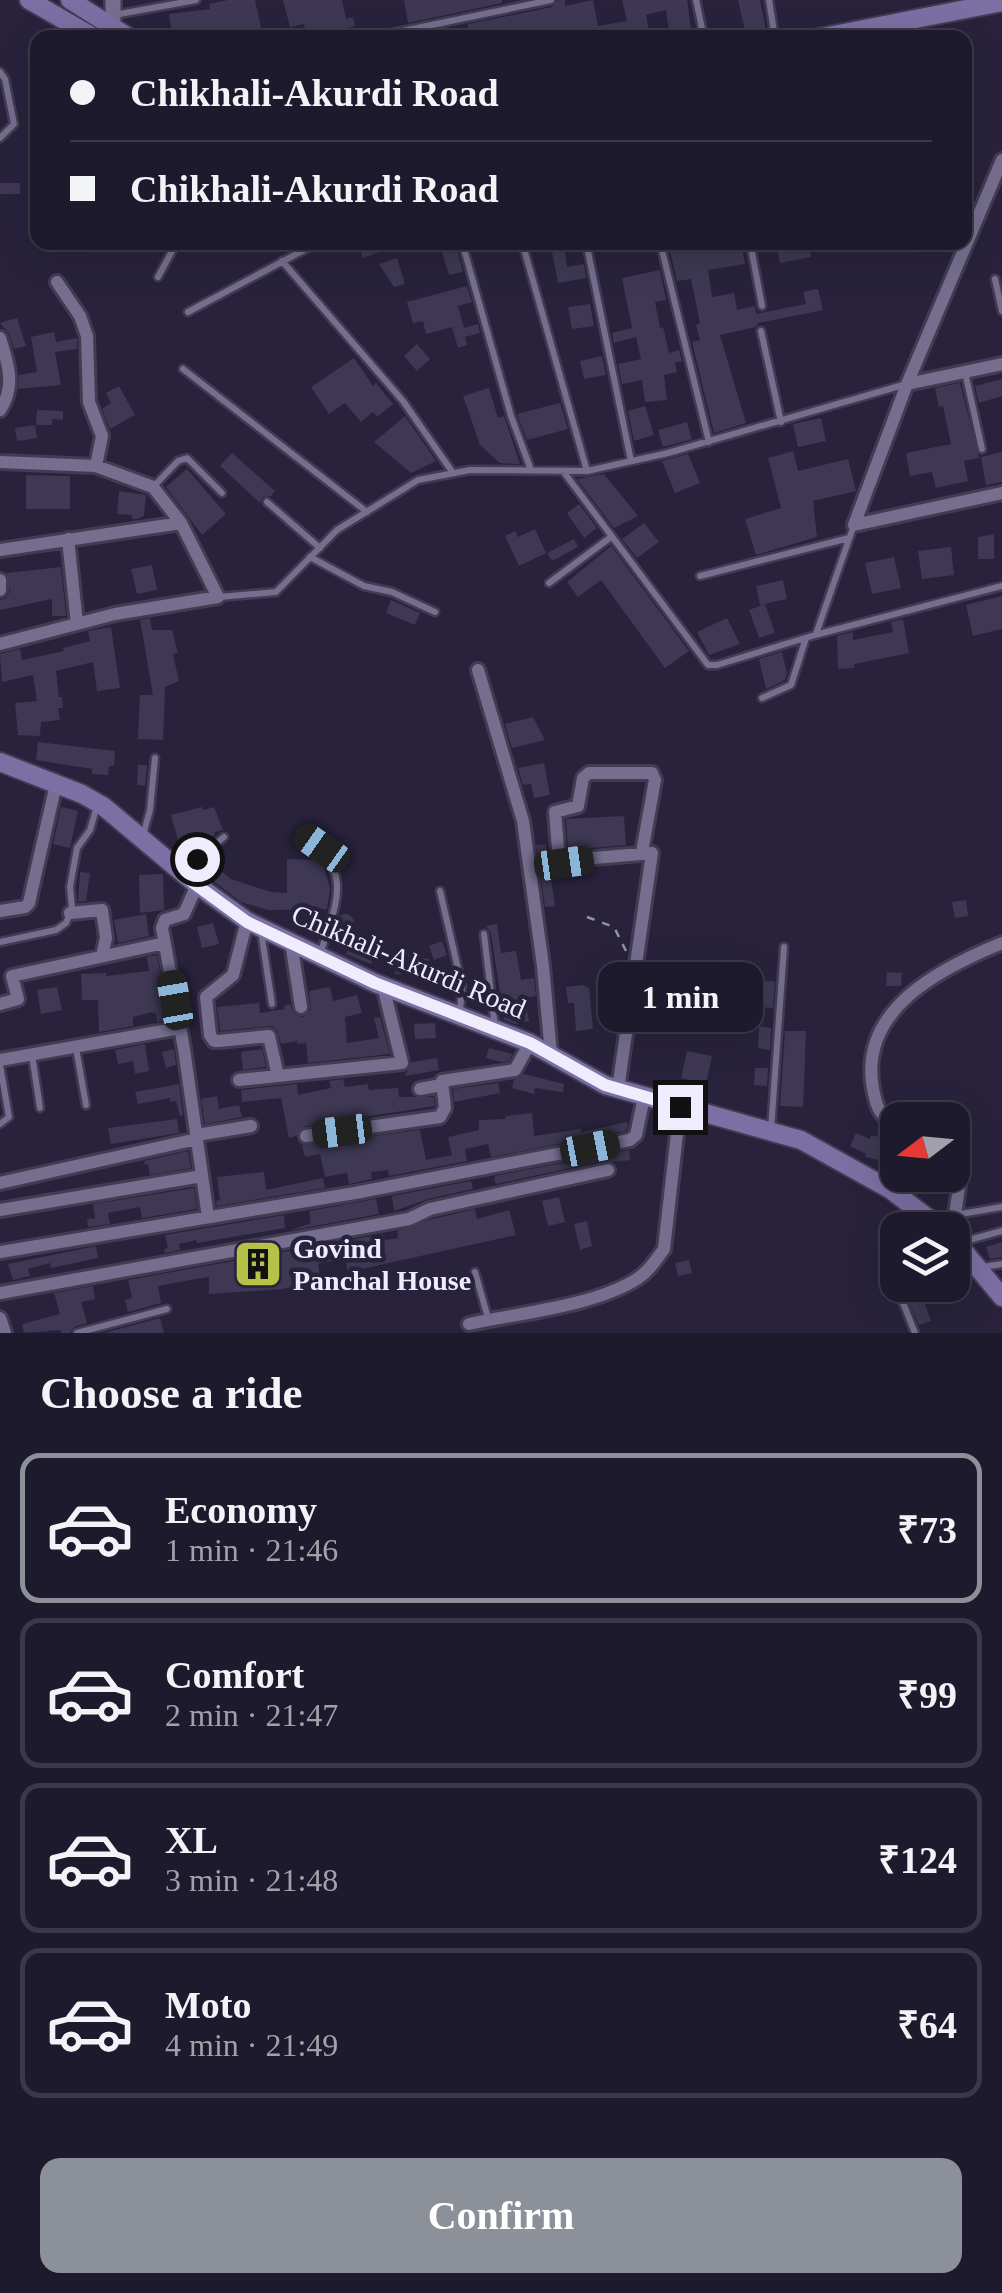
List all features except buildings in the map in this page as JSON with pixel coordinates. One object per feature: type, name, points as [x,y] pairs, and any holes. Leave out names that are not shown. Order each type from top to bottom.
[{"type":"main road","points":[[29,0],[107,23]]},
{"type":"main road","points":[[859,30],[1002,2]]},
{"type":"main road","points":[[81,3],[107,23]]},
{"type":"main road","points":[[918,30],[1002,14]]},
{"type":"main road","name":"Chikhali-Akurdi Road","points":[[0,762],[98,803],[191,880],[254,925],[383,986],[530,1043],[580,1073],[618,1089],[801,1140],[860,1170],[924,1212]]},
{"type":"main road","points":[[970,1258],[1002,1297]]},
{"type":"street","points":[[972,231],[1002,160]]},
{"type":"street","points":[[851,532],[964,250]]},
{"type":"street","points":[[57,282],[80,316],[87,336],[89,402],[102,436],[96,466]]},
{"type":"street","points":[[0,338],[10,376],[8,396],[0,410]]},
{"type":"street","points":[[907,384],[1002,364]]},
{"type":"street","points":[[0,462],[96,466],[153,487],[181,523],[218,597],[114,614],[0,644]]},
{"type":"street","points":[[851,532],[1002,493]]},
{"type":"street","points":[[0,550],[181,523]]},
{"type":"street","points":[[68,539],[78,624]]},
{"type":"street","points":[[0,580],[0,590]]},
{"type":"street","points":[[478,670],[523,822],[551,1054]]},
{"type":"street","points":[[618,1089],[652,853],[560,861],[555,812],[578,806],[585,775],[655,775],[642,852]]},
{"type":"street","points":[[0,911],[24,907],[29,902],[56,784]]},
{"type":"street","points":[[191,880],[184,914],[162,922],[208,1218]]},
{"type":"street","points":[[70,913],[102,910],[106,938],[102,956]]},
{"type":"street","points":[[254,925],[233,975],[206,997],[210,1035],[214,1042],[269,1036],[278,1076]]},
{"type":"street","points":[[291,942],[301,1008]]},
{"type":"street","points":[[0,1004],[18,1000],[12,976],[165,943]]},
{"type":"street","points":[[880,1113],[875,1107],[870,1078],[878,1042],[890,1017],[904,998],[932,976],[1002,944]]},
{"type":"street","points":[[239,1080],[402,1063],[383,986]]},
{"type":"street","points":[[0,1062],[180,1028]]},
{"type":"street","points":[[420,1090],[446,1079],[515,1070],[530,1043]]},
{"type":"street","points":[[306,1136],[440,1117],[445,1108],[441,1084]]},
{"type":"street","points":[[0,1252],[630,1140],[636,1136],[644,1097]]},
{"type":"street","points":[[469,1324],[614,1290],[639,1278],[653,1265],[664,1249],[680,1107]]},
{"type":"street","points":[[0,1183],[252,1126]]},
{"type":"street","points":[[0,1293],[409,1219],[430,1209],[608,1170]]},
{"type":"street","points":[[0,1210],[202,1176]]},
{"type":"street","points":[[0,1318],[5,1333]]},
{"type":"lane","points":[[107,23],[196,0]]},
{"type":"lane","points":[[408,30],[551,0]]},
{"type":"lane","points":[[696,0],[702,30]]},
{"type":"lane","points":[[768,0],[774,30]]},
{"type":"lane","points":[[0,72],[5,79],[14,124],[0,138]]},
{"type":"lane","points":[[158,276],[173,250]]},
{"type":"lane","points":[[188,312],[303,250]]},
{"type":"lane","points":[[464,250],[511,416],[531,470]]},
{"type":"lane","points":[[524,250],[587,471]]},
{"type":"lane","points":[[588,250],[631,461]]},
{"type":"lane","points":[[662,250],[708,442]]},
{"type":"lane","points":[[752,250],[762,306]]},
{"type":"lane","points":[[282,261],[404,401],[453,473]]},
{"type":"lane","points":[[996,279],[1002,311]]},
{"type":"lane","points":[[762,331],[781,422]]},
{"type":"lane","points":[[183,369],[366,512]]},
{"type":"lane","points":[[965,372],[982,449]]},
{"type":"lane","points":[[218,597],[276,592],[337,530],[418,480],[470,470],[587,471],[708,442],[907,384]]},
{"type":"lane","points":[[153,487],[187,458],[222,493]]},
{"type":"lane","points":[[562,470],[708,665],[1002,586]]},
{"type":"lane","points":[[267,502],[320,548]]},
{"type":"lane","points":[[700,576],[851,532]]},
{"type":"lane","points":[[816,635],[851,532]]},
{"type":"lane","points":[[549,584],[610,537]]},
{"type":"lane","points":[[310,558],[364,586],[392,592],[435,612]]},
{"type":"lane","points":[[762,698],[791,685],[806,638]]},
{"type":"lane","points":[[142,838],[150,810],[155,758]]},
{"type":"lane","points":[[0,942],[56,930],[66,923],[77,848],[90,830],[98,803]]},
{"type":"lane","points":[[301,834],[330,858],[338,882],[320,956]]},
{"type":"lane","points":[[191,880],[197,859],[224,837]]},
{"type":"lane","points":[[440,891],[462,986],[460,1015]]},
{"type":"lane","points":[[254,925],[272,1004]]},
{"type":"lane","points":[[484,934],[494,1028]]},
{"type":"lane","points":[[771,1132],[784,946]]},
{"type":"lane","points":[[76,1046],[86,1106]]},
{"type":"lane","points":[[32,1054],[40,1108]]},
{"type":"lane","points":[[0,1062],[10,1118],[0,1124]]},
{"type":"lane","points":[[970,1223],[1002,1207]]},
{"type":"lane","points":[[970,1232],[1002,1231]]},
{"type":"lane","points":[[977,1268],[1002,1264]]},
{"type":"lane","points":[[475,1272],[488,1319]]},
{"type":"lane","points":[[903,1302],[915,1333]]},
{"type":"lane","points":[[77,1333],[166,1309]]},
{"type":"path","points":[[587,917],[614,927],[636,970]]},
{"type":"place","name":"Govind Panchal House","points":[[258,1264]]},
{"type":"route","points":[[197,859],[184,876],[247,922],[375,983],[530,1043],[605,1085],[680,1107]]}]
